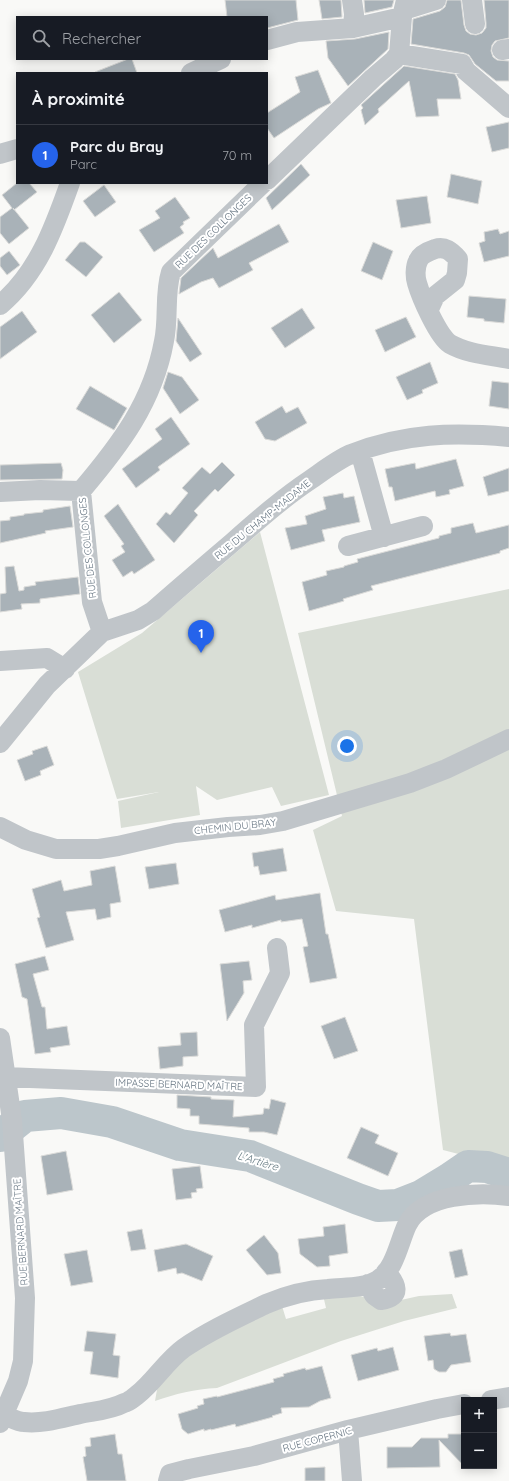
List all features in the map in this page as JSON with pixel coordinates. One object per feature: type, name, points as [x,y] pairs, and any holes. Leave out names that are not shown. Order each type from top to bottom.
[{"type":"street","points":[[352,0],[354,14],[353,28]]},
{"type":"street","points":[[268,40],[297,32],[353,28],[404,9],[436,0]]},
{"type":"street","points":[[472,0],[475,24]]},
{"type":"street","points":[[268,179],[399,54],[404,9]]},
{"type":"street","points":[[399,54],[462,64],[466,71],[509,108]]},
{"type":"street","points":[[193,72],[219,60]]},
{"type":"street","points":[[0,154],[16,149]]},
{"type":"street","points":[[0,305],[20,286],[34,267],[47,242],[70,184]]},
{"type":"street","name":"RUE DES COLLONGES","points":[[102,632],[92,602],[81,491],[106,461],[124,436],[147,397],[164,341],[168,314],[167,285],[171,272],[262,184]]},
{"type":"street","points":[[429,309],[439,331],[449,343],[465,351],[509,359]]},
{"type":"street","name":"RUE DU CHAMP-MADAME","points":[[102,632],[138,620],[153,612],[296,489],[331,465],[350,455],[382,444],[419,436],[450,434],[509,437]]},
{"type":"street","points":[[360,451],[384,537]]},
{"type":"street","points":[[0,492],[66,489],[81,491]]},
{"type":"street","points":[[348,546],[423,526]]},
{"type":"street","points":[[0,743],[47,685],[102,632]]},
{"type":"street","points":[[0,661],[47,658],[65,669]]},
{"type":"street","name":"CHEMIN DU BRAY","points":[[0,827],[26,840],[56,849],[99,849],[175,833],[283,821],[410,783],[446,769],[509,739]]},
{"type":"street","name":"IMPASSE BERNARD MAÎTRE","points":[[5,1077],[256,1087],[254,1025],[280,973],[277,948]]},
{"type":"street","name":"RUE BERNARD MAÎTRE","points":[[0,1039],[12,1129],[25,1298],[24,1361],[18,1381],[2,1419]]},
{"type":"street","points":[[2,1419],[35,1423],[102,1410],[124,1403],[138,1394],[182,1349],[199,1337],[261,1307],[300,1293],[326,1289],[357,1287],[379,1280],[394,1259],[408,1224],[416,1214],[431,1204],[465,1194],[509,1196]]},
{"type":"street","points":[[497,1399],[509,1397]]},
{"type":"street","name":"RUE COPERNIC","points":[[169,1477],[189,1469],[254,1456],[348,1430],[461,1405]]},
{"type":"street","points":[[348,1430],[352,1481]]},
{"type":"shaded area","points":[[260,532],[329,795],[281,806],[272,787],[217,800],[196,786],[200,815],[121,828],[118,801],[159,792],[117,799],[78,672],[142,633]]},
{"type":"shaded area","points":[[509,589],[509,1167],[443,1150],[414,919],[336,911],[313,830],[342,816],[298,633]]},
{"type":"shaded area","points":[[452,1294],[457,1308],[404,1321],[341,1341],[217,1388],[185,1392],[155,1401],[158,1384],[196,1346],[282,1306],[286,1319],[326,1308],[323,1295],[357,1295],[367,1298],[401,1300],[419,1296]]},
{"type":"building","points":[[225,0],[296,0],[298,20],[268,28],[268,16],[227,16]]},
{"type":"building","points":[[319,0],[341,0],[342,17],[322,19]]},
{"type":"building","points":[[364,0],[394,0],[392,7],[365,13]]},
{"type":"building","points":[[447,0],[461,0],[466,31],[470,34],[476,35],[482,33],[486,28],[484,0],[509,0],[509,38],[495,41],[492,45],[491,51],[493,57],[497,60],[509,61],[509,81],[496,81],[475,64],[469,55],[464,53],[411,44],[413,19],[440,11],[445,7]]},
{"type":"building","points":[[389,32],[388,49],[348,86],[328,58],[326,41],[355,39]]},
{"type":"building","points":[[125,60],[132,60],[137,72],[95,72]]},
{"type":"building","points":[[404,66],[455,74],[458,80],[461,99],[437,99],[439,116],[416,117],[409,81],[378,109],[379,112],[365,125],[361,110],[363,108],[361,105]]},
{"type":"building","points":[[318,70],[331,103],[318,109],[274,138],[268,129],[268,112],[300,92],[295,77]]},
{"type":"building","points":[[509,122],[509,148],[492,152],[486,127]]},
{"type":"building","points":[[301,164],[310,175],[272,210],[266,198]]},
{"type":"building","points":[[451,174],[482,181],[478,204],[447,197]]},
{"type":"building","points":[[16,184],[30,184],[37,192],[14,210],[29,228],[9,244],[0,233],[0,217],[12,208],[2,195]]},
{"type":"building","points":[[104,185],[116,202],[95,217],[83,201]]},
{"type":"building","points":[[427,196],[431,223],[401,228],[396,200]]},
{"type":"building","points":[[175,197],[190,218],[183,222],[184,224],[180,227],[184,233],[154,252],[139,230],[160,218],[155,211]]},
{"type":"building","points":[[279,224],[289,242],[249,263],[253,270],[219,288],[213,278],[201,282],[179,294],[181,278],[213,248],[218,258]]},
{"type":"building","points":[[498,229],[500,234],[509,231],[509,256],[484,262],[479,243],[485,241],[484,232]]},
{"type":"building","points":[[80,242],[85,242],[103,257],[86,277],[65,260]]},
{"type":"building","points":[[373,242],[393,251],[382,280],[361,271]]},
{"type":"building","points":[[9,251],[20,265],[7,275],[0,266],[0,258]]},
{"type":"building","points":[[119,292],[142,320],[114,343],[91,315]]},
{"type":"building","points":[[469,296],[506,299],[504,323],[484,321],[484,319],[467,317]]},
{"type":"building","points":[[302,308],[315,328],[285,348],[271,328]]},
{"type":"building","points":[[22,311],[37,332],[0,359],[0,327]]},
{"type":"building","points":[[406,317],[416,337],[385,352],[375,330]]},
{"type":"building","points":[[178,318],[202,354],[190,362],[176,341]]},
{"type":"building","points":[[430,362],[438,383],[422,390],[423,393],[407,400],[396,377]]},
{"type":"building","points":[[168,372],[182,377],[199,400],[180,414],[163,388]]},
{"type":"building","points":[[492,381],[509,383],[509,409],[489,406]]},
{"type":"building","points":[[90,386],[127,408],[114,430],[76,409]]},
{"type":"building","points":[[282,406],[286,413],[298,407],[307,423],[275,441],[265,439],[255,422]]},
{"type":"building","points":[[171,417],[190,444],[158,467],[160,470],[136,488],[122,469],[162,439],[155,429]]},
{"type":"building","points":[[456,459],[464,486],[449,490],[450,494],[436,497],[435,491],[395,501],[392,487],[389,487],[385,469],[415,463],[416,469]]},
{"type":"building","points":[[222,462],[235,475],[218,492],[215,489],[194,511],[198,515],[174,543],[156,524],[166,512],[170,515],[188,493],[182,488],[202,467],[210,474]]},
{"type":"building","points":[[61,463],[63,470],[62,479],[0,480],[0,465]]},
{"type":"building","points":[[509,468],[509,491],[488,496],[483,477]]},
{"type":"building","points":[[343,493],[344,498],[354,496],[360,522],[322,530],[325,541],[291,550],[285,528],[307,524],[305,516],[326,509],[323,497]]},
{"type":"building","points":[[118,504],[155,560],[134,574],[132,571],[123,577],[112,560],[125,552],[121,546],[124,544],[104,516]]},
{"type":"building","points":[[70,506],[73,527],[45,531],[46,533],[0,543],[0,521],[10,520],[10,517],[24,514],[43,512],[43,510]]},
{"type":"building","points":[[473,523],[476,533],[509,525],[509,548],[500,551],[500,553],[371,586],[373,590],[343,599],[344,601],[309,611],[302,582],[327,575],[326,571],[358,562],[357,559],[439,538],[439,536],[451,533],[451,528]]},
{"type":"building","points":[[14,566],[19,591],[24,590],[24,587],[36,585],[35,582],[78,577],[80,594],[40,599],[40,603],[21,604],[22,609],[0,612],[0,594],[6,593],[5,567]]},
{"type":"building","points":[[47,746],[54,765],[40,771],[41,775],[25,781],[17,760],[33,754],[32,751]]},
{"type":"building","points":[[283,848],[287,871],[260,875],[258,866],[254,867],[252,853]]},
{"type":"building","points":[[176,863],[179,884],[149,889],[145,867]]},
{"type":"building","points":[[115,866],[121,902],[110,904],[111,917],[97,920],[95,909],[66,912],[74,940],[46,948],[37,918],[40,917],[32,889],[61,880],[64,891],[92,885],[90,871]]},
{"type":"building","points":[[320,893],[326,934],[328,934],[337,978],[310,983],[303,947],[308,946],[302,919],[281,922],[281,920],[252,928],[252,925],[225,932],[219,910],[275,895],[276,900]]},
{"type":"building","points":[[45,956],[49,970],[33,974],[42,1007],[45,1007],[47,1029],[67,1026],[70,1045],[50,1048],[51,1052],[35,1054],[27,999],[22,997],[15,964]]},
{"type":"building","points":[[249,961],[252,980],[243,981],[244,993],[227,1021],[220,964]]},
{"type":"building","points":[[345,1017],[358,1051],[334,1059],[321,1026]]},
{"type":"building","points":[[197,1032],[198,1056],[183,1057],[183,1066],[160,1069],[158,1047],[181,1045],[180,1033]]},
{"type":"building","points":[[177,1095],[234,1100],[233,1117],[263,1114],[264,1108],[269,1109],[271,1099],[286,1103],[277,1135],[264,1132],[249,1132],[249,1128],[199,1124],[199,1116],[190,1116],[190,1109],[177,1108]]},
{"type":"building","points":[[361,1127],[379,1135],[375,1143],[398,1153],[388,1176],[347,1158]]},
{"type":"building","points":[[66,1151],[73,1190],[47,1195],[41,1156]]},
{"type":"building","points":[[200,1166],[203,1188],[196,1189],[197,1192],[191,1193],[192,1198],[176,1200],[172,1169]]},
{"type":"building","points":[[345,1224],[348,1253],[329,1256],[330,1266],[317,1267],[300,1254],[298,1239],[324,1236],[323,1227]]},
{"type":"building","points":[[142,1229],[146,1249],[131,1251],[127,1232]]},
{"type":"building","points":[[264,1235],[278,1253],[281,1273],[267,1275],[246,1250]]},
{"type":"building","points":[[186,1244],[213,1256],[202,1281],[182,1273],[177,1274],[176,1268],[158,1272],[154,1250]]},
{"type":"building","points":[[462,1249],[468,1275],[455,1278],[449,1252]]},
{"type":"building","points":[[87,1250],[93,1282],[71,1286],[64,1254]]},
{"type":"building","points":[[87,1331],[116,1334],[113,1355],[120,1356],[118,1378],[90,1374],[93,1352],[84,1351]]},
{"type":"building","points":[[450,1333],[451,1336],[466,1334],[471,1362],[451,1365],[446,1372],[439,1372],[434,1369],[433,1360],[428,1361],[424,1336]]},
{"type":"building","points":[[393,1347],[399,1370],[358,1381],[351,1355],[377,1348],[378,1351]]},
{"type":"building","points":[[322,1366],[331,1398],[320,1401],[309,1407],[281,1408],[282,1413],[272,1416],[273,1417],[236,1427],[235,1424],[211,1430],[204,1431],[204,1429],[188,1434],[182,1429],[178,1414],[198,1408],[197,1406],[204,1404],[203,1399],[217,1397],[274,1382],[273,1379],[284,1376],[283,1374],[305,1368],[306,1370]]},
{"type":"building","points":[[115,1434],[118,1454],[122,1454],[126,1481],[87,1481],[83,1457],[86,1456],[85,1447],[91,1446],[90,1438]]},
{"type":"building","points":[[448,1434],[461,1434],[461,1463],[439,1440],[440,1467],[387,1468],[387,1447],[412,1447],[421,1438],[448,1438]]},
{"type":"building","points":[[325,1467],[325,1481],[305,1481],[305,1468]]},
{"type":"waterway","name":"L'Artière","points":[[0,1136],[25,1116],[61,1113],[112,1122],[180,1145],[250,1156],[378,1206],[398,1205],[421,1196],[468,1166],[487,1167],[509,1174]]},
{"type":"place","name":"Parc du Bray","points":[[201,653]]}]
